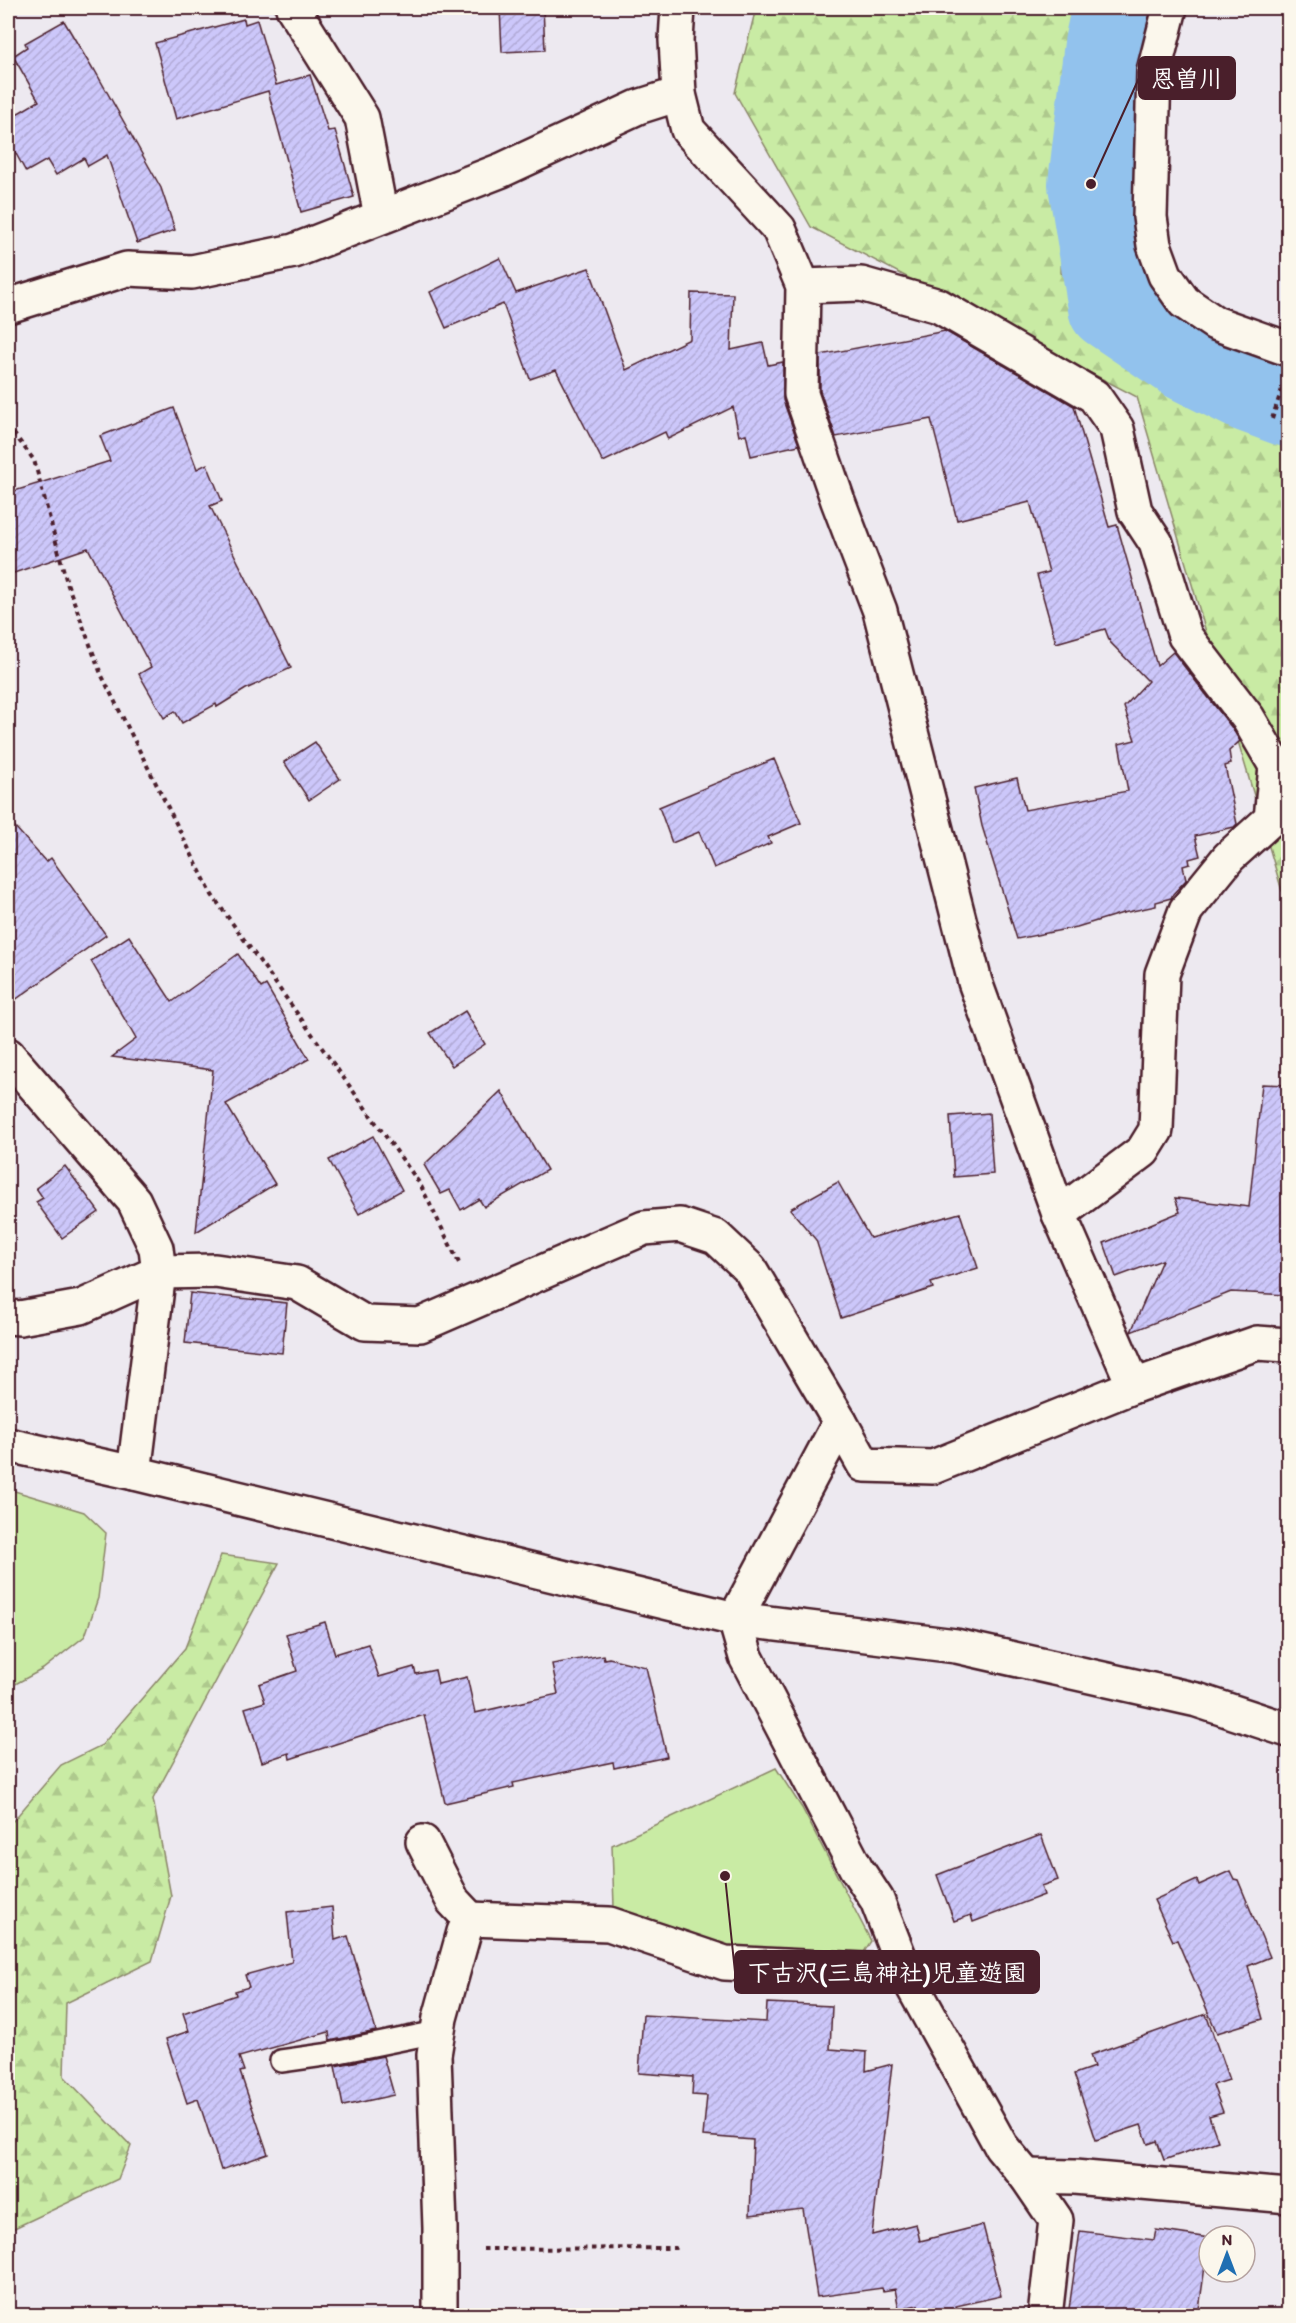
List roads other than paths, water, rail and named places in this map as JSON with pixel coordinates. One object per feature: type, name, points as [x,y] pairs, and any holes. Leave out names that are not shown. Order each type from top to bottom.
[{"type":"street","points":[[293,8],[362,118],[381,216]]},
{"type":"street","points":[[678,8],[676,40],[679,94],[688,130],[779,229],[803,286],[801,394],[837,501],[880,611],[975,982],[1059,1214],[1134,1386]]},
{"type":"street","points":[[1170,8],[1154,71],[1150,217],[1154,245],[1166,275],[1184,302],[1287,364]]},
{"type":"street","points":[[8,306],[127,269],[192,272],[294,251],[502,170],[638,107],[679,94]]},
{"type":"street","points":[[803,286],[861,284],[939,306],[1094,396],[1117,429],[1135,511],[1156,543],[1185,636],[1248,718],[1276,766],[1271,819],[1229,857],[1186,910],[1162,974],[1156,1130],[1143,1151],[1059,1214]]},
{"type":"street","points":[[8,1055],[134,1201],[156,1248],[159,1272],[134,1473]]},
{"type":"street","points":[[8,1317],[20,1318],[81,1307],[159,1272],[216,1271],[297,1283],[365,1323],[420,1325],[644,1228],[680,1225],[716,1238],[750,1269],[864,1465],[933,1467],[1134,1386],[1257,1343],[1288,1345]]},
{"type":"street","points":[[840,1422],[735,1619],[746,1657],[856,1868],[877,1900],[905,1972],[1000,2146],[1026,2176],[1056,2220],[1045,2316]]},
{"type":"street","points":[[8,1445],[134,1473],[735,1619],[956,1646],[1197,1700],[1288,1730]]},
{"type":"street","points":[[423,1842],[453,1901],[470,1919],[609,1924],[725,1964],[905,1972]]},
{"type":"street","points":[[440,2316],[434,2055],[437,2032],[464,1932],[470,1919]]},
{"type":"street","points":[[1026,2176],[1074,2177],[1288,2196]]},
{"type":"lane","points":[[281,2061],[324,2055],[437,2032]]},
{"type":"waterway","points":[[1115,8],[1107,44],[1091,184],[1111,307],[1188,359],[1250,390],[1288,404]]},
{"type":"place","name":"恩曽川","points":[[1091,184]]},
{"type":"place","name":"下古沢(三島神社)児童遊園","points":[[725,1876]]}]
